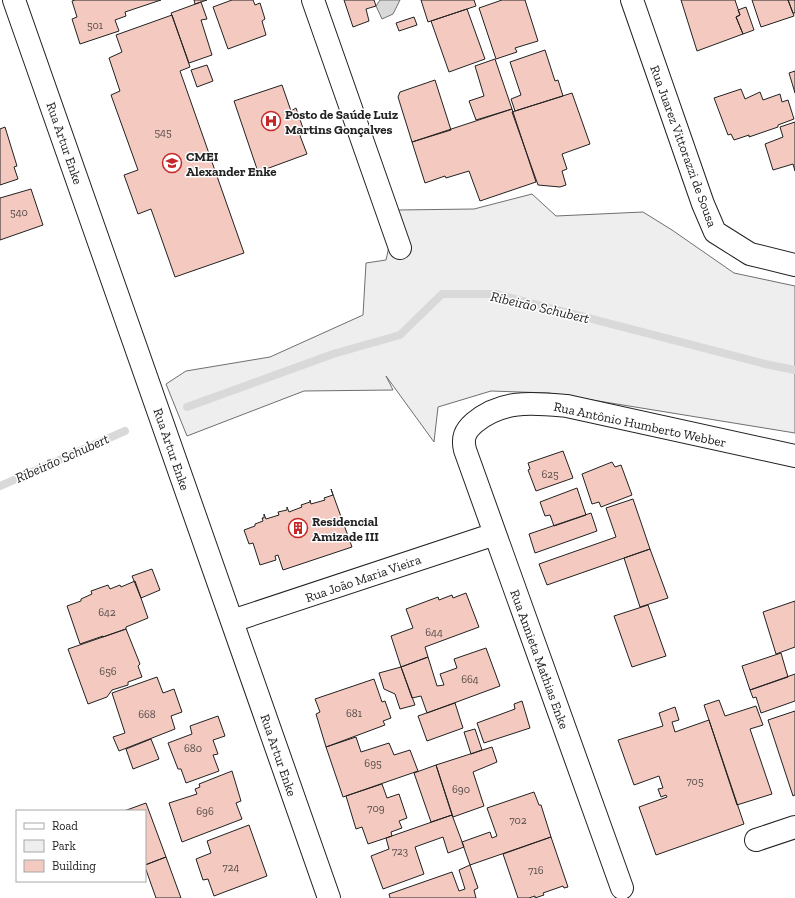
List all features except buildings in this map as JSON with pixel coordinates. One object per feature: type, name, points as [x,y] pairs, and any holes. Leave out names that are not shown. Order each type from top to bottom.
[{"type":"street","name":"Rua Artur Enke","points":[[14,0],[329,898]]},
{"type":"street","points":[[313,0],[400,248]]},
{"type":"street","name":"Rua Juarez Vittorazzi de Sousa","points":[[632,0],[703,204],[715,232],[750,254],[795,265]]},
{"type":"street","name":"Rua Antônio Humberto Webber","points":[[467,429],[484,415],[500,408],[530,403],[568,406],[795,456]]},
{"type":"street","name":"Rua Annieta Mathias Enke","points":[[467,429],[463,442],[465,450],[622,888]]},
{"type":"street","name":"Rua João Maria Vieira","points":[[232,621],[495,534]]},
{"type":"street","points":[[756,840],[795,826]]},
{"type":"green space","points":[[532,194],[556,216],[643,212],[734,273],[795,286],[795,433],[549,393],[491,391],[438,407],[434,442],[386,376],[393,390],[304,391],[187,436],[166,384],[186,371],[270,357],[363,315],[366,263],[386,260],[397,210],[474,209]]},
{"type":"shaded area","points":[[380,0],[400,0],[393,14],[382,19],[376,6]]},
{"type":"waterway","name":"Ribeirão Schubert","points":[[187,407],[333,354],[400,335],[442,294],[496,294],[765,364],[795,370]]},
{"type":"waterway","name":"Ribeirão Schubert","points":[[0,486],[125,431]]},
{"type":"place","name":"Posto de Saúde Luiz Martins Gonçalves","points":[[271,121]]},
{"type":"place","name":"CMEI Alexander Enke","points":[[172,163]]},
{"type":"place","name":"Residencial Amizade III","points":[[298,528]]}]
